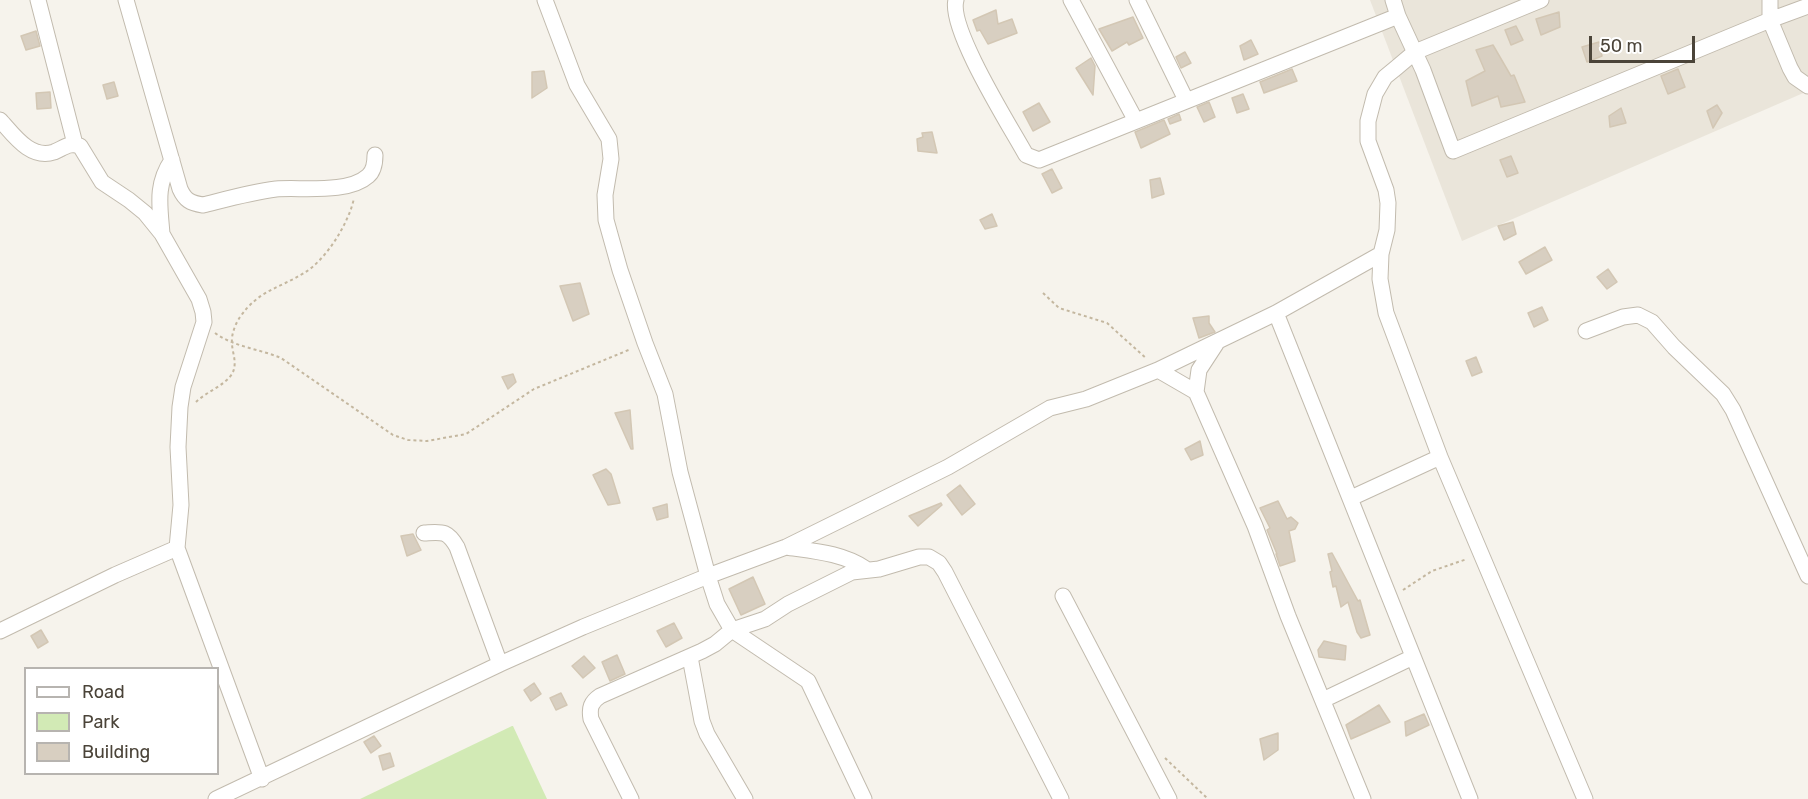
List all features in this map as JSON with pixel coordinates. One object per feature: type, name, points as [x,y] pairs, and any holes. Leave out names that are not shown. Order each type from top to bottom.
[{"type":"street","points":[[38,0],[75,144],[83,150],[94,173],[102,182],[145,213],[162,234],[199,299],[203,312],[204,322],[183,387],[178,422],[181,505],[177,548],[262,779]]},
{"type":"street","points":[[126,0],[184,198],[192,204],[203,205],[276,189],[337,187],[356,183],[367,177],[373,169],[375,155]]},
{"type":"street","points":[[545,0],[577,85],[609,139],[611,159],[604,195],[606,220],[620,270],[665,394],[680,472],[717,604],[732,630],[808,681],[864,799]]},
{"type":"street","points":[[956,0],[954,12],[963,38],[1026,155],[1031,159],[1046,159],[1186,100],[1398,16]]},
{"type":"street","points":[[1071,0],[1136,122]]},
{"type":"street","points":[[1137,0],[1186,100]]},
{"type":"street","points":[[1393,0],[1452,151],[1808,6]]},
{"type":"street","points":[[1541,0],[1415,52],[1385,77],[1375,94],[1368,121],[1370,151],[1386,190],[1388,203],[1387,230],[1380,279],[1386,313],[1440,457],[1585,799]]},
{"type":"street","points":[[1770,0],[1790,12]]},
{"type":"street","points":[[1770,0],[1770,20],[1792,73],[1808,86]]},
{"type":"street","points":[[0,120],[21,144],[32,150],[47,153],[75,144]]},
{"type":"street","points":[[162,234],[160,184],[172,160]]},
{"type":"street","points":[[216,799],[583,627],[786,546],[948,467],[1036,414],[1095,395],[1158,370],[1276,313],[1382,254]]},
{"type":"street","points":[[1276,313],[1470,799]]},
{"type":"street","points":[[1586,331],[1623,317],[1638,315],[1652,322],[1674,347],[1723,394],[1733,410],[1808,576]]},
{"type":"street","points":[[1219,341],[1199,370],[1196,392],[1255,526],[1288,616],[1363,799]]},
{"type":"street","points":[[1158,370],[1196,392]]},
{"type":"street","points":[[1351,498],[1440,457]]},
{"type":"street","points":[[424,533],[446,533],[452,538],[500,664]]},
{"type":"street","points":[[786,546],[831,554],[866,569]]},
{"type":"street","points":[[0,631],[115,574],[177,548]]},
{"type":"street","points":[[631,799],[591,718],[591,705],[600,696],[690,657],[715,644],[732,630],[765,619],[836,578],[852,572],[879,569],[919,557],[929,557],[939,563],[1061,799]]},
{"type":"street","points":[[1063,596],[1169,799]]},
{"type":"street","points":[[690,657],[702,721],[744,799]]},
{"type":"street","points":[[1323,700],[1413,657]]},
{"type":"path","points":[[178,422],[197,400],[223,383],[232,374],[235,365],[231,342],[239,318],[257,297],[305,273],[322,256],[340,232],[351,213],[356,183]]},
{"type":"path","points":[[1043,293],[1059,308],[1107,323],[1158,370]]},
{"type":"path","points":[[204,322],[220,337],[281,358],[393,435],[408,440],[427,441],[465,434],[534,389],[645,343]]},
{"type":"path","points":[[1389,594],[1405,589],[1442,566],[1460,560],[1483,558]]},
{"type":"path","points":[[1143,749],[1165,758],[1208,799]]},
{"type":"shaded area","points":[[1370,0],[1808,0],[1808,91],[1462,241]]},
{"type":"green space","points":[[512,726],[547,799],[360,799]]},
{"type":"building","points":[[996,10],[998,24],[1012,19],[1017,33],[988,44],[980,30],[977,31],[973,20]]},
{"type":"building","points":[[1559,12],[1560,27],[1541,35],[1536,19]]},
{"type":"building","points":[[1133,17],[1143,38],[1129,45],[1127,42],[1112,51],[1099,29]]},
{"type":"building","points":[[1516,26],[1523,40],[1511,45],[1505,30]]},
{"type":"building","points":[[36,31],[40,46],[26,50],[21,36]]},
{"type":"building","points":[[1251,40],[1258,54],[1244,60],[1240,46]]},
{"type":"building","points":[[1599,42],[1602,56],[1587,62],[1582,47]]},
{"type":"building","points":[[1493,45],[1511,76],[1514,75],[1525,102],[1501,107],[1498,96],[1472,106],[1466,81],[1485,71],[1476,50]]},
{"type":"building","points":[[1185,52],[1191,63],[1181,68],[1176,57]]},
{"type":"building","points":[[1091,58],[1095,66],[1093,95],[1076,68]]},
{"type":"building","points":[[1292,69],[1297,81],[1264,93],[1260,82]]},
{"type":"building","points":[[1678,69],[1685,87],[1668,94],[1661,76]]},
{"type":"building","points":[[544,71],[547,88],[532,98],[532,72]]},
{"type":"building","points":[[114,82],[118,96],[107,99],[103,85]]},
{"type":"building","points":[[50,92],[51,108],[37,109],[36,93]]},
{"type":"building","points":[[1243,94],[1249,109],[1237,113],[1232,98]]},
{"type":"building","points":[[1209,102],[1215,117],[1204,122],[1197,107]]},
{"type":"building","points":[[1039,103],[1050,122],[1033,131],[1023,112]]},
{"type":"building","points":[[1717,105],[1722,113],[1713,128],[1707,111]]},
{"type":"building","points":[[1621,108],[1626,123],[1610,127],[1609,116]]},
{"type":"building","points":[[1179,114],[1181,120],[1170,124],[1168,119]]},
{"type":"building","points":[[1164,120],[1170,134],[1141,148],[1135,132]]},
{"type":"building","points":[[932,132],[937,153],[918,151],[917,139],[923,137],[922,133]]},
{"type":"building","points":[[1511,156],[1518,173],[1507,177],[1500,160]]},
{"type":"building","points":[[1052,169],[1062,188],[1052,193],[1042,174]]},
{"type":"building","points":[[1160,178],[1164,194],[1152,198],[1150,180]]},
{"type":"building","points":[[992,214],[997,226],[985,229],[980,220]]},
{"type":"building","points":[[1513,222],[1516,234],[1504,240],[1498,226]]},
{"type":"building","points":[[1545,247],[1552,260],[1526,274],[1519,262]]},
{"type":"building","points":[[1608,269],[1617,282],[1607,289],[1597,277]]},
{"type":"building","points":[[580,283],[589,314],[573,321],[560,286]]},
{"type":"building","points":[[1542,307],[1548,320],[1534,327],[1528,313]]},
{"type":"building","points":[[1209,316],[1209,323],[1215,332],[1199,338],[1193,318]]},
{"type":"building","points":[[1476,357],[1482,372],[1472,376],[1466,361]]},
{"type":"building","points":[[513,374],[516,382],[508,389],[502,377]]},
{"type":"building","points":[[630,410],[633,449],[615,413]]},
{"type":"building","points":[[1200,441],[1203,455],[1191,460],[1185,449]]},
{"type":"building","points":[[606,469],[611,474],[620,503],[608,505],[593,475]]},
{"type":"building","points":[[960,485],[975,504],[962,515],[947,495]]},
{"type":"building","points":[[1278,501],[1287,519],[1291,517],[1298,523],[1295,529],[1289,531],[1295,561],[1280,566],[1267,530],[1270,528],[1260,508]]},
{"type":"building","points":[[941,503],[942,505],[918,526],[909,516]]},
{"type":"building","points":[[667,504],[668,517],[657,520],[653,508]]},
{"type":"building","points":[[413,534],[421,550],[407,556],[401,536]]},
{"type":"building","points":[[1332,553],[1358,601],[1360,600],[1370,635],[1361,638],[1357,632],[1348,602],[1341,607],[1330,572],[1332,571],[1328,554]]},
{"type":"building","points":[[753,577],[765,604],[741,615],[729,589]]},
{"type":"building","points":[[674,623],[682,638],[666,647],[657,631]]},
{"type":"building","points":[[41,630],[48,642],[38,648],[31,636]]},
{"type":"building","points":[[1324,641],[1346,646],[1345,660],[1319,657],[1318,650]]},
{"type":"building","points":[[617,655],[625,674],[610,681],[602,662]]},
{"type":"building","points":[[584,656],[595,668],[583,678],[572,666]]},
{"type":"building","points":[[534,683],[541,694],[531,701],[524,690]]},
{"type":"building","points":[[561,693],[567,705],[556,710],[550,698]]},
{"type":"building","points":[[1379,705],[1390,722],[1351,739],[1346,725]]},
{"type":"building","points":[[1424,714],[1429,725],[1406,736],[1405,722]]},
{"type":"building","points":[[1278,733],[1278,750],[1264,760],[1260,739]]},
{"type":"building","points":[[374,736],[381,746],[371,753],[364,742]]},
{"type":"building","points":[[390,753],[394,766],[383,770],[379,756]]}]
